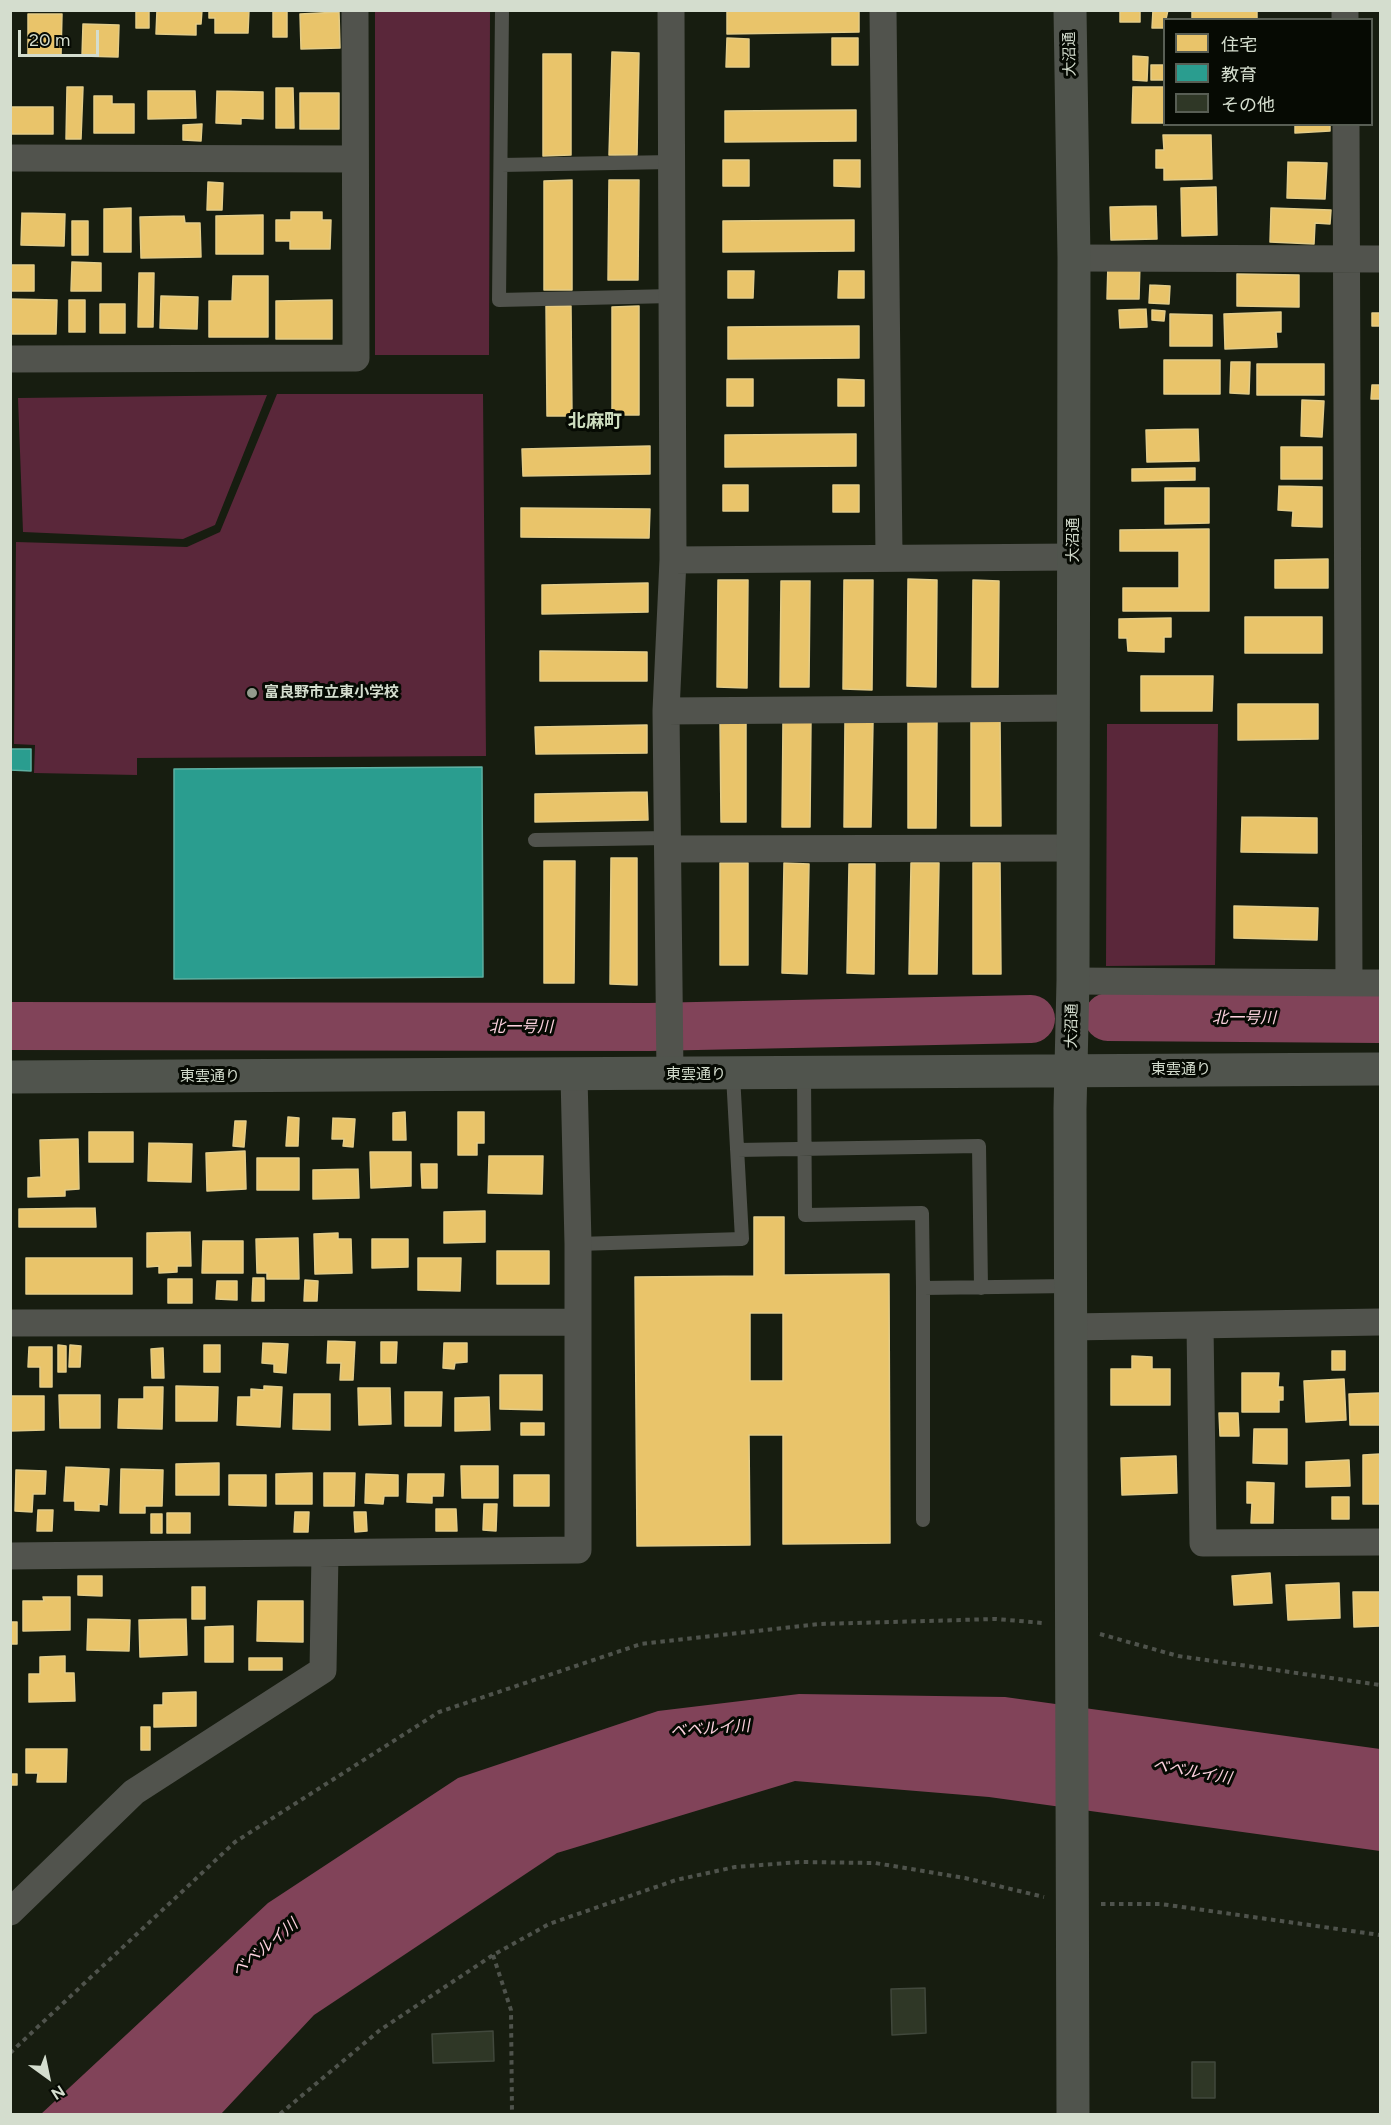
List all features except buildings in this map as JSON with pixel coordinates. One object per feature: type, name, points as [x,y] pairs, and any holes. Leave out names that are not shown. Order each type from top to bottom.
[{"type":"street","points":[[10,359],[356,358],[355,10]]},
{"type":"street","points":[[670,1075],[666,711],[673,560],[671,10]]},
{"type":"street","points":[[883,10],[889,556]]},
{"type":"street","name":"大沼通","points":[[1070,10],[1074,258],[1071,848],[1073,981],[1070,1286],[1073,2115]]},
{"type":"street","points":[[1346,126],[1349,984]]},
{"type":"street","points":[[10,158],[355,159]]},
{"type":"street","points":[[1074,258],[1380,259]]},
{"type":"street","points":[[673,560],[889,556],[1074,557]]},
{"type":"street","points":[[666,711],[1073,708]]},
{"type":"street","points":[[668,843],[1071,848]]},
{"type":"street","points":[[1073,981],[1380,983]]},
{"type":"street","name":"東雲通り","points":[[10,1077],[574,1076],[1380,1069]]},
{"type":"street","points":[[10,1556],[578,1550],[578,1244],[574,1076]]},
{"type":"street","points":[[10,1323],[578,1322]]},
{"type":"street","points":[[1070,1327],[1380,1322]]},
{"type":"street","points":[[1200,1325],[1203,1543],[1380,1542]]},
{"type":"street","points":[[10,1912],[134,1792],[323,1670],[325,1553]]},
{"type":"lane","points":[[502,10],[499,300],[672,296]]},
{"type":"lane","points":[[501,165],[672,162]]},
{"type":"lane","points":[[535,840],[668,843]]},
{"type":"lane","points":[[804,1074],[805,1215],[922,1213],[922,1520]]},
{"type":"lane","points":[[578,1244],[742,1239],[733,1075]]},
{"type":"lane","points":[[737,1150],[979,1146],[981,1288]]},
{"type":"lane","points":[[923,1288],[1070,1286]]},
{"type":"path","points":[[10,2053],[235,1842],[439,1712],[641,1644],[820,1624],[996,1619],[1071,1630],[1178,1656],[1380,1685]]},
{"type":"path","points":[[280,2115],[380,2030],[493,1955],[549,1924],[675,1880],[735,1867],[800,1862],[875,1863],[965,1878],[1072,1900],[1161,1904],[1380,1935]]},
{"type":"path","points":[[493,1955],[511,2010],[512,2115]]},
{"type":"shaded area","points":[[375,11],[490,11],[489,355],[375,355]]},
{"type":"shaded area","points":[[277,394],[483,394],[486,756],[137,758],[137,775],[34,773],[35,745],[14,744],[16,542],[187,547],[220,532]]},
{"type":"shaded area","points":[[267,395],[215,525],[183,539],[23,532],[18,398]]},
{"type":"shaded area","points":[[1107,724],[1218,724],[1215,965],[1106,966]]},
{"type":"water","name":"ベベルイ川","points":[[799,1694],[1005,1697],[1380,1749],[1380,1851],[989,1797],[795,1781],[557,1853],[314,2015],[221,2114],[41,2114],[268,1903],[458,1778],[658,1711]]},
{"type":"waterway","name":"北一号川","points":[[1108,1017],[1380,1019]]},
{"type":"waterway","name":"北一号川","points":[[10,1026],[649,1027],[1031,1019]]},
{"type":"place","name":"富良野市立東小学校","points":[[252,693]]},
{"type":"district","name":"北麻町","points":[[595,422]]}]
